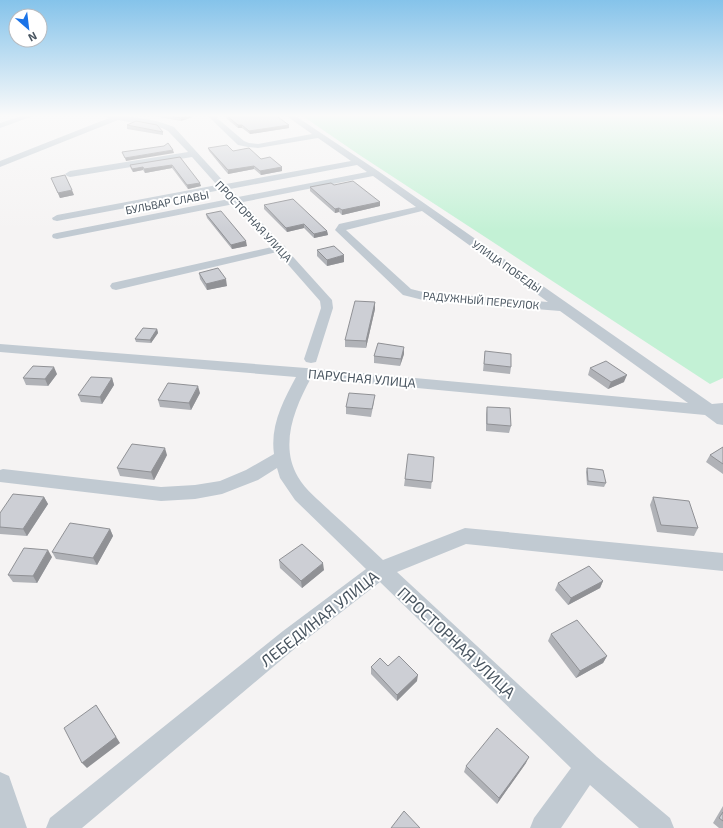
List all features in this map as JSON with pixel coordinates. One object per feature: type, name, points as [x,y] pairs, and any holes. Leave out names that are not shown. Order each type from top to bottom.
[{"type":"street","points":[[0,164],[26,154]]},
{"type":"street","points":[[70,174],[193,154]]},
{"type":"street","name":"ПРОСТОРНАЯ УЛИЦА","points":[[193,154],[223,188],[281,248],[326,300],[327,308],[308,366],[288,406],[281,433],[282,457],[288,476],[301,495],[588,766],[660,828]]},
{"type":"street","name":"УЛИЦА ПОБЕДЫ","points":[[346,154],[566,308],[716,409],[723,420]]},
{"type":"street","name":"БУЛЬВАР СЛАВЫ","points":[[57,218],[358,162]]},
{"type":"street","name":"БУЛЬВАР СЛАВЫ","points":[[57,236],[375,173]]},
{"type":"street","name":"РАДУЖНЫЙ ПЕРЕУЛОК","points":[[423,208],[343,226],[340,230],[408,292],[423,296],[566,308]]},
{"type":"street","points":[[116,286],[281,248]]},
{"type":"street","name":"ПАРУСНАЯ УЛИЦА","points":[[0,348],[308,366],[716,409]]},
{"type":"street","points":[[3,476],[162,494],[222,487],[252,474],[282,457]]},
{"type":"street","name":"ЛЕБЕДИНАЯ УЛИЦА","points":[[60,828],[291,638],[380,570],[465,536],[723,562]]},
{"type":"street","points":[[544,828],[588,766]]},
{"type":"street","points":[[0,785],[13,828]]},
{"type":"green space","points":[[358,154],[723,154],[723,378],[710,384]]},
{"type":"building","points":[[123,154],[151,154],[125,158]]},
{"type":"building","points":[[213,154],[255,154],[261,159],[270,157],[282,167],[260,171],[254,166],[228,170]]},
{"type":"building","points":[[180,157],[200,183],[187,185],[172,165],[132,169],[130,165]]},
{"type":"building","points":[[65,175],[72,190],[58,193],[51,178]]},
{"type":"building","points":[[353,181],[380,202],[342,210],[339,208],[335,209],[310,187],[331,183],[334,185]]},
{"type":"building","points":[[293,199],[327,231],[314,234],[304,224],[286,228],[264,205]]},
{"type":"building","points":[[221,211],[246,241],[231,245],[206,214]]},
{"type":"building","points":[[334,246],[344,255],[327,260],[317,250]]},
{"type":"building","points":[[218,268],[226,279],[206,284],[199,273]]},
{"type":"building","points":[[355,301],[375,302],[366,341],[345,340]]},
{"type":"building","points":[[143,328],[157,329],[150,340],[135,339]]},
{"type":"building","points":[[378,343],[404,347],[401,359],[374,356]]},
{"type":"building","points":[[485,351],[511,354],[511,367],[484,364]]},
{"type":"building","points":[[606,361],[627,375],[611,382],[590,368]]},
{"type":"building","points":[[33,366],[54,367],[45,379],[23,378]]},
{"type":"building","points":[[91,377],[112,378],[100,397],[78,395]]},
{"type":"building","points":[[168,383],[198,386],[189,403],[158,400]]},
{"type":"building","points":[[349,393],[375,395],[372,409],[346,407]]},
{"type":"building","points":[[487,407],[510,408],[511,426],[487,424]]},
{"type":"building","points":[[132,444],[165,448],[151,472],[117,468]]},
{"type":"building","points":[[723,447],[723,464],[710,455]]},
{"type":"building","points":[[408,454],[434,457],[432,482],[405,479]]},
{"type":"building","points":[[587,468],[603,470],[606,483],[588,481]]},
{"type":"building","points":[[13,494],[44,497],[23,529],[0,527],[0,513]]},
{"type":"building","points":[[653,497],[689,501],[698,528],[661,525]]},
{"type":"building","points":[[70,523],[110,529],[93,558],[52,552]]},
{"type":"building","points":[[302,544],[323,563],[301,581],[279,560]]},
{"type":"building","points":[[24,548],[48,550],[33,576],[8,575]]},
{"type":"building","points":[[589,566],[603,581],[571,598],[558,583]]},
{"type":"building","points":[[577,620],[607,656],[580,671],[551,634]]},
{"type":"building","points":[[399,656],[418,675],[397,695],[371,667],[380,658],[388,666]]},
{"type":"building","points":[[96,705],[116,737],[82,763],[64,728]]},
{"type":"building","points":[[497,728],[529,757],[499,798],[466,766]]},
{"type":"building","points":[[404,811],[420,828],[391,828]]},
{"type":"building","points":[[723,812],[723,821],[719,818]]}]
